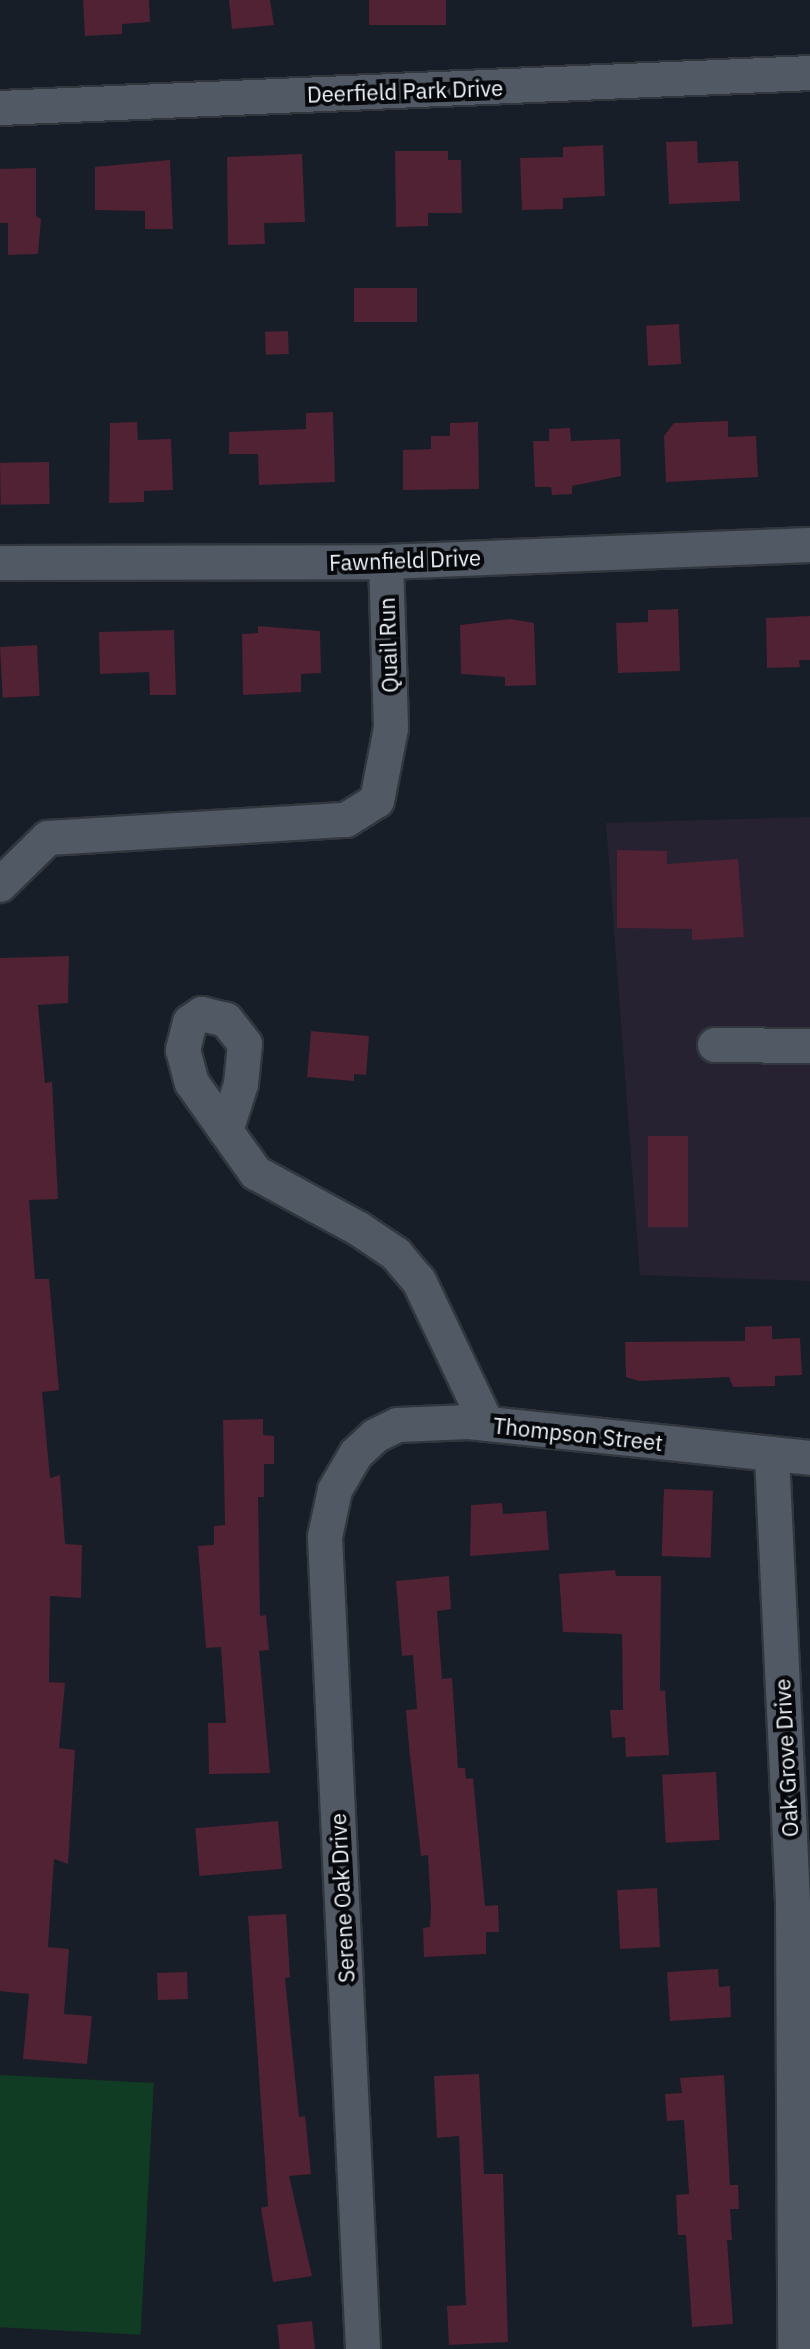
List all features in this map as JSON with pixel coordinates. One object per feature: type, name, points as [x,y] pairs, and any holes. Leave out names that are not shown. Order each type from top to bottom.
[{"type":"street","name":"Deerfield Park Drive","points":[[0,108],[810,73]]},
{"type":"street","name":"Fawnfield Drive","points":[[0,563],[386,562],[810,545]]},
{"type":"street","name":"Quail Run","points":[[0,885],[48,838],[346,820],[377,801],[391,728],[386,562]]},
{"type":"street","points":[[715,1045],[810,1046]]},
{"type":"street","points":[[226,1131],[256,1173],[295,1190],[396,1254],[419,1281],[487,1424]]},
{"type":"street","name":"Thompson Street","points":[[356,1454],[375,1436],[398,1425],[487,1424],[810,1458]]},
{"type":"street","name":"Serene Oak Drive","points":[[356,1454],[335,1490],[325,1537],[363,2349]]},
{"type":"street","name":"Oak Grove Drive","points":[[772,1456],[801,1907],[795,2349]]},
{"type":"shaded area","points":[[810,817],[810,1281],[640,1275],[606,823]]},
{"type":"green space","points":[[0,2075],[154,2083],[141,2335],[0,2327]]},
{"type":"building","points":[[83,0],[149,0],[150,22],[122,24],[122,34],[85,36]]},
{"type":"building","points":[[229,0],[270,0],[274,25],[232,29]]},
{"type":"building","points":[[369,0],[446,0],[446,25],[369,25]]},
{"type":"building","points":[[697,141],[698,163],[738,161],[740,201],[669,204],[666,142]]},
{"type":"building","points":[[603,145],[605,196],[563,198],[563,209],[522,210],[520,158],[563,157],[563,147]]},
{"type":"building","points":[[395,151],[448,151],[448,160],[461,160],[462,213],[428,213],[428,226],[396,227]]},
{"type":"building","points":[[302,154],[305,222],[264,223],[265,244],[228,245],[227,157]]},
{"type":"building","points":[[170,160],[173,229],[145,229],[145,211],[95,210],[95,167]]},
{"type":"building","points":[[36,168],[36,216],[41,219],[38,254],[8,255],[8,223],[0,223],[0,169]]},
{"type":"building","points":[[354,288],[417,288],[417,322],[354,322]]},
{"type":"building","points":[[679,324],[681,364],[648,366],[646,326]]},
{"type":"building","points":[[288,331],[289,354],[266,355],[265,332]]},
{"type":"building","points":[[333,412],[335,482],[259,485],[258,454],[229,454],[229,432],[306,429],[306,413]]},
{"type":"building","points":[[728,421],[728,437],[756,436],[758,477],[666,482],[664,436],[674,423]]},
{"type":"building","points":[[137,422],[138,440],[171,439],[173,490],[144,491],[144,502],[109,503],[110,423]]},
{"type":"building","points":[[478,422],[479,489],[403,490],[403,450],[431,449],[431,436],[450,436],[450,423]]},
{"type":"building","points":[[570,428],[571,441],[620,439],[621,476],[572,486],[572,494],[552,495],[551,487],[535,487],[533,441],[549,441],[549,429]]},
{"type":"building","points":[[49,462],[50,504],[1,505],[0,463]]},
{"type":"building","points":[[678,609],[680,671],[618,673],[616,623],[648,622],[648,610]]},
{"type":"building","points":[[810,616],[810,660],[799,660],[800,667],[767,668],[766,618]]},
{"type":"building","points":[[510,619],[534,623],[536,685],[505,686],[505,677],[461,674],[460,625]]},
{"type":"building","points":[[258,626],[320,631],[321,673],[301,674],[301,692],[243,695],[242,634],[258,633]]},
{"type":"building","points":[[174,630],[176,695],[150,695],[149,672],[100,674],[99,632]]},
{"type":"building","points":[[37,645],[40,696],[3,698],[0,647]]},
{"type":"building","points":[[617,850],[667,851],[667,864],[738,859],[744,937],[692,940],[692,929],[617,928]]},
{"type":"building","points":[[69,956],[68,1003],[38,1005],[45,1083],[52,1082],[58,1199],[29,1200],[35,1279],[49,1279],[59,1390],[42,1392],[50,1478],[60,1475],[65,1544],[82,1545],[81,1598],[50,1596],[49,1682],[65,1683],[59,1748],[75,1750],[68,1864],[54,1859],[48,1947],[69,1949],[64,2014],[92,2016],[87,2064],[23,2059],[29,1994],[0,1991],[0,958]]},
{"type":"building","points":[[311,1031],[369,1036],[366,1075],[354,1074],[354,1081],[307,1077]]},
{"type":"building","points":[[648,1136],[688,1136],[688,1227],[648,1227]]},
{"type":"building","points":[[772,1326],[772,1339],[800,1338],[802,1375],[775,1376],[775,1386],[733,1387],[729,1377],[639,1381],[626,1377],[625,1342],[745,1341],[745,1327]]},
{"type":"building","points":[[263,1419],[263,1435],[274,1436],[274,1464],[264,1464],[264,1497],[258,1497],[260,1616],[266,1615],[269,1650],[259,1651],[270,1773],[209,1774],[208,1723],[226,1723],[221,1647],[206,1648],[198,1546],[214,1545],[214,1526],[225,1525],[223,1420]]},
{"type":"building","points":[[664,1489],[713,1491],[711,1558],[662,1556]]},
{"type":"building","points":[[502,1503],[503,1514],[546,1511],[549,1550],[470,1556],[471,1505]]},
{"type":"building","points":[[615,1570],[616,1576],[661,1576],[660,1691],[665,1690],[669,1755],[626,1757],[625,1737],[612,1738],[610,1710],[623,1710],[622,1634],[563,1632],[559,1574]]},
{"type":"building","points":[[449,1576],[451,1609],[437,1611],[442,1679],[452,1678],[458,1768],[465,1768],[466,1779],[473,1778],[485,1906],[498,1905],[499,1932],[486,1932],[486,1954],[424,1957],[423,1928],[430,1927],[431,1909],[428,1855],[421,1856],[406,1710],[417,1709],[413,1655],[402,1656],[396,1581]]},
{"type":"building","points":[[716,1772],[720,1840],[666,1843],[662,1775]]},
{"type":"building","points":[[278,1821],[282,1869],[199,1876],[195,1828]]},
{"type":"building","points":[[657,1888],[660,1947],[620,1949],[617,1890]]},
{"type":"building","points":[[286,1914],[290,1977],[285,1978],[299,2117],[305,2116],[311,2174],[289,2176],[312,2276],[273,2282],[261,2208],[268,2206],[248,1916]]},
{"type":"building","points":[[718,1969],[719,1987],[730,1986],[731,2017],[670,2021],[667,1972]]},
{"type":"building","points":[[187,1972],[188,1999],[158,2000],[157,1973]]},
{"type":"building","points":[[479,2074],[484,2174],[503,2174],[508,2342],[449,2345],[447,2306],[466,2305],[459,2136],[437,2138],[434,2076]]},
{"type":"building","points":[[724,2075],[730,2185],[738,2185],[739,2209],[730,2209],[732,2240],[727,2240],[733,2324],[692,2327],[686,2235],[678,2235],[676,2195],[689,2194],[684,2120],[667,2121],[665,2094],[682,2093],[680,2078]]},
{"type":"building","points":[[312,2321],[315,2349],[280,2349],[277,2325]]}]
